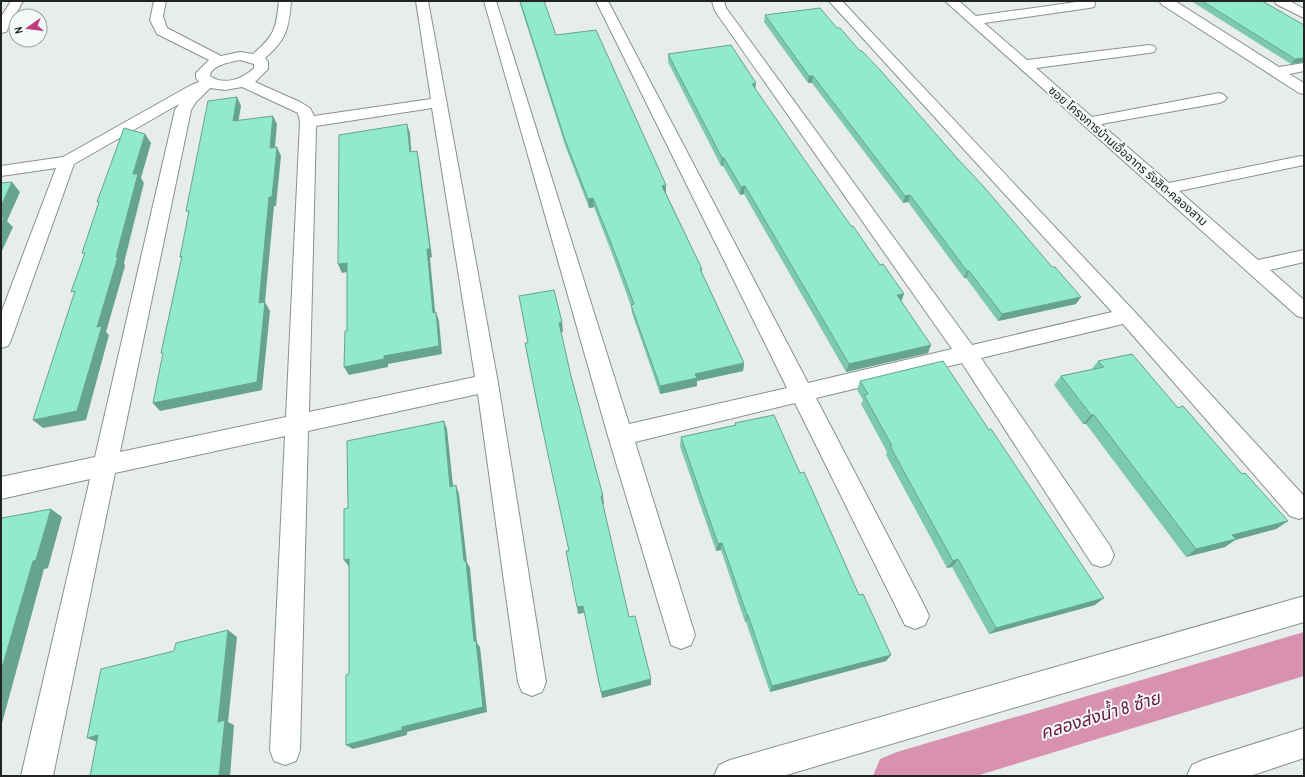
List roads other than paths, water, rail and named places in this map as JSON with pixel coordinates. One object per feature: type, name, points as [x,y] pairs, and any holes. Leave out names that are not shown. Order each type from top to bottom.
[{"type":"street","points":[[1,29],[17,1]]},
{"type":"street","points":[[160,1],[156,14],[156,23],[162,31],[219,60]]},
{"type":"street","points":[[256,59],[275,43],[282,30],[285,1]]},
{"type":"street","points":[[422,1],[487,383],[532,682]]},
{"type":"street","points":[[490,1],[681,635]]},
{"type":"street","points":[[602,1],[915,616]]},
{"type":"street","points":[[718,1],[720,8],[967,354],[1101,555]]},
{"type":"street","points":[[835,1],[1127,316],[1299,508]]},
{"type":"street","name":"ซอย โครงการบ้านเอื้ออาทร รังสิต-คลองสาม","points":[[951,1],[1304,311]]},
{"type":"street","points":[[1166,1],[1304,90]]},
{"type":"street","points":[[1280,1],[1304,14]]},
{"type":"street","points":[[973,20],[1089,4]]},
{"type":"street","points":[[1025,65],[1149,49]]},
{"type":"street","points":[[240,56],[256,59],[261,62],[261,68],[252,78],[242,82],[226,85],[207,82],[203,78],[203,73],[207,67],[219,60],[240,56]]},
{"type":"street","points":[[1277,72],[1304,67]]},
{"type":"street","points":[[1,171],[67,160],[207,82]]},
{"type":"street","points":[[37,776],[183,110],[190,99],[207,82]]},
{"type":"street","points":[[242,82],[295,105],[305,111],[308,122],[285,750]]},
{"type":"street","points":[[1089,122],[1219,98]]},
{"type":"street","points":[[308,122],[439,102]]},
{"type":"street","points":[[1,340],[67,160]]},
{"type":"street","points":[[1165,188],[1301,161]]},
{"type":"street","points":[[1255,267],[1304,256]]},
{"type":"street","points":[[620,436],[1127,316]]},
{"type":"street","points":[[1,488],[487,383]]},
{"type":"street","points":[[730,776],[1304,609]]},
{"type":"street","points":[[1203,776],[1236,771],[1304,743]]},
{"type":"waterway","name":"คลองส่งน้ำ 8 ซ้าย","points":[[897,776],[1304,654]]}]
